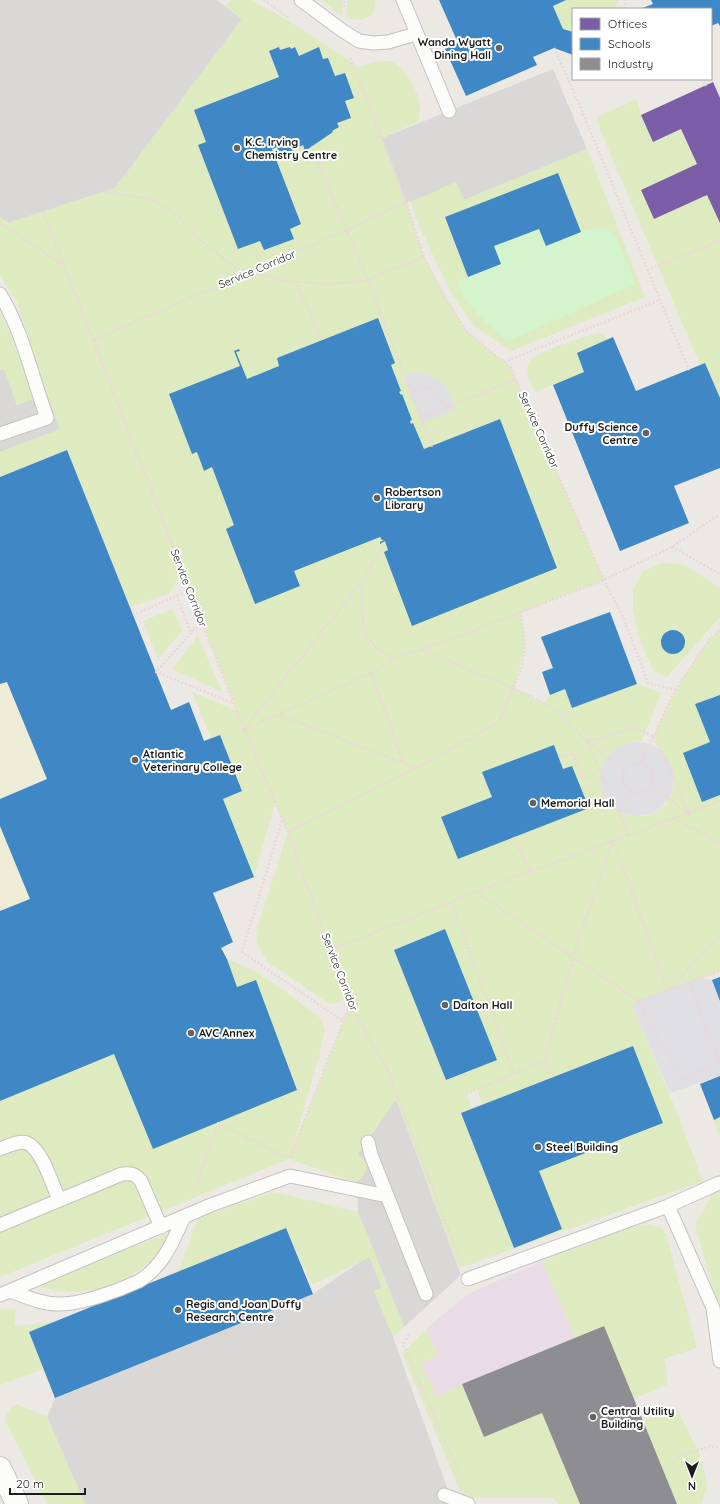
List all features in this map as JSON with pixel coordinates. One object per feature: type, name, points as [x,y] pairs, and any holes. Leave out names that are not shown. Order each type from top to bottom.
[{"type":"street","points":[[0,1468],[17,1504]]},
{"type":"lane","points":[[302,0],[343,31],[359,41],[373,43],[388,42],[416,34]]},
{"type":"lane","points":[[403,0],[449,111]]},
{"type":"lane","points":[[0,294],[7,305],[27,358],[39,397],[48,418],[0,434]]},
{"type":"lane","points":[[368,1142],[371,1155],[426,1294]]},
{"type":"lane","points":[[0,1149],[17,1143],[26,1143],[31,1146],[39,1153],[59,1200]]},
{"type":"lane","points":[[0,1225],[122,1174],[131,1173],[136,1175],[141,1181],[161,1227]]},
{"type":"lane","points":[[5,1293],[211,1205],[290,1176],[387,1196]]},
{"type":"lane","points":[[468,1279],[668,1206],[719,1184]]},
{"type":"lane","points":[[668,1206],[713,1308],[720,1360]]},
{"type":"lane","points":[[5,1293],[41,1302],[57,1304],[72,1303],[99,1297],[140,1280],[152,1270],[165,1255],[184,1217]]},
{"type":"lane","points":[[444,1495],[468,1504]]},
{"type":"path","points":[[264,0],[295,22]]},
{"type":"path","points":[[554,48],[580,106],[689,370]]},
{"type":"path","points":[[348,52],[406,202]]},
{"type":"path","points":[[702,80],[706,86]]},
{"type":"path","points":[[311,147],[368,280],[432,447]]},
{"type":"path","points":[[104,192],[150,199],[174,212],[205,244],[236,268],[285,281],[329,284],[368,280],[424,257]]},
{"type":"path","name":"Service Corridor","points":[[468,1279],[386,1067],[350,1005],[288,832],[244,730],[94,340],[347,230],[406,202],[424,257],[442,294],[466,330],[511,368],[517,379],[604,580],[624,619],[648,683],[675,690]]},
{"type":"path","points":[[43,212],[94,340]]},
{"type":"path","points":[[0,223],[64,265]]},
{"type":"path","points":[[648,270],[720,240]]},
{"type":"path","points":[[294,281],[307,305],[321,340]]},
{"type":"path","points":[[504,362],[660,300]]},
{"type":"path","points":[[420,418],[517,379]]},
{"type":"path","points":[[411,392],[426,388],[434,391],[441,398],[446,408]]},
{"type":"path","points":[[244,730],[384,667],[392,658],[421,650],[604,580],[672,547],[720,515]]},
{"type":"path","points":[[244,730],[364,579],[383,547]]},
{"type":"path","points":[[672,547],[720,574]]},
{"type":"path","points":[[364,579],[362,605],[363,626],[371,642],[380,651],[392,658]]},
{"type":"path","points":[[133,615],[190,590]]},
{"type":"path","points":[[177,596],[191,634]]},
{"type":"path","points":[[288,832],[416,768],[499,722],[522,667],[525,646],[521,612]]},
{"type":"path","points":[[202,621],[156,672],[234,703]]},
{"type":"path","points":[[641,764],[675,690],[710,639],[720,629]]},
{"type":"path","points":[[421,650],[514,688],[553,708],[586,740],[625,771]]},
{"type":"path","points":[[371,672],[403,763]]},
{"type":"path","points":[[279,714],[416,768]]},
{"type":"path","points":[[586,740],[600,739],[634,728],[653,736],[689,814]]},
{"type":"path","points":[[586,740],[629,834]]},
{"type":"path","points":[[559,757],[573,753],[583,779],[600,773]]},
{"type":"path","points":[[641,764],[645,765],[652,772],[653,777],[651,786],[643,793],[633,793],[624,782],[623,777],[625,771],[631,765],[641,764]]},
{"type":"path","points":[[651,786],[689,814]]},
{"type":"path","points":[[620,812],[629,790]]},
{"type":"path","points":[[331,950],[476,892],[629,834],[689,814],[720,801]]},
{"type":"path","points":[[675,818],[720,843]]},
{"type":"path","points":[[282,820],[242,952],[343,1021]]},
{"type":"path","points":[[514,837],[530,872]]},
{"type":"path","points":[[553,1077],[545,1061],[573,956],[613,841]]},
{"type":"path","points":[[613,841],[668,991]]},
{"type":"path","points":[[476,892],[638,1001],[681,1080],[719,1063],[690,982]]},
{"type":"path","points":[[451,902],[514,1073]]},
{"type":"path","points":[[668,991],[720,935]]},
{"type":"path","points":[[638,1001],[720,971]]},
{"type":"path","points":[[184,1217],[218,1123],[289,1159],[350,1005]]},
{"type":"path","points":[[466,1094],[545,1061]]},
{"type":"path","points":[[409,1335],[403,1344],[463,1482]]},
{"type":"path","points":[[678,1457],[710,1446],[720,1448]]},
{"type":"shaded area","points":[[0,0],[217,0],[242,19],[115,188],[8,223],[0,217]]},
{"type":"shaded area","points":[[553,69],[587,149],[464,200],[406,202],[382,138]]},
{"type":"shaded area","points":[[4,368],[17,405],[47,394],[60,430],[0,452],[0,370]]},
{"type":"shaded area","points":[[419,372],[434,377],[443,383],[451,397],[455,410],[422,423],[404,377],[412,373]]},
{"type":"shaded area","points":[[7,682],[47,779],[0,799],[0,684]]},
{"type":"shaded area","points":[[630,742],[644,742],[658,748],[668,758],[674,772],[674,786],[668,800],[658,810],[644,816],[630,816],[616,810],[606,800],[600,786],[600,772],[606,758],[616,748]]},
{"type":"shaded area","points":[[0,826],[30,899],[0,911]]},
{"type":"shaded area","points":[[700,978],[712,980],[720,1001],[720,1076],[670,1093],[632,1005],[638,1001]]},
{"type":"shaded area","points":[[396,1099],[461,1275],[404,1327],[358,1212],[357,1183],[365,1174],[358,1154]]},
{"type":"shaded area","points":[[369,1256],[382,1288],[374,1291],[393,1337],[453,1504],[85,1504],[47,1417],[55,1398],[313,1294]]},
{"type":"shaded area","points":[[542,1261],[575,1338],[462,1384],[437,1397],[421,1363],[438,1356],[426,1329],[468,1294]]},
{"type":"green space","points":[[232,0],[252,0],[292,23],[359,67],[380,61],[392,62],[402,70],[417,93],[420,105],[419,121],[382,138],[406,202],[424,257],[466,331],[511,368],[604,580],[521,612],[525,646],[514,688],[545,704],[550,695],[565,689],[572,708],[637,684],[661,693],[641,742],[637,741],[606,759],[600,773],[600,783],[620,813],[632,816],[645,816],[656,812],[666,804],[672,793],[675,781],[653,736],[682,680],[700,652],[720,629],[720,971],[638,1001],[632,1005],[674,1105],[703,1181],[459,1268],[396,1099],[358,1154],[367,1164],[365,1174],[357,1183],[289,1159],[0,1277],[0,1101],[114,1054],[297,1090],[256,980],[237,987],[227,959],[257,972],[283,990],[320,1018],[325,1029],[320,1053],[291,1153],[350,1005],[346,996],[340,1002],[329,1004],[267,961],[257,943],[256,932],[288,832],[275,803],[254,877],[223,799],[242,791],[220,735],[211,738],[192,692],[237,711],[183,572],[168,594],[130,607],[67,450],[0,477],[0,452],[60,429],[17,302],[0,276],[0,217],[8,223],[115,188],[242,19],[225,6]],"holes":[[[477,1089],[482,1104],[472,1108],[466,1094]]]},
{"type":"green space","points":[[322,0],[342,0],[342,16]]},
{"type":"green space","points":[[347,0],[375,0],[374,11],[367,18],[363,19],[357,20],[346,18]]},
{"type":"green space","points":[[566,0],[618,0],[614,8],[572,8],[572,32],[563,29],[553,6]]},
{"type":"green space","points":[[637,99],[641,115],[653,142],[681,129],[697,164],[641,190],[654,219],[707,195],[720,223],[720,398],[705,363],[700,365],[597,122],[599,116]]},
{"type":"green space","points":[[587,149],[645,297],[511,351],[474,326],[453,296],[421,230],[410,202],[456,182],[464,200]]},
{"type":"green space","points":[[604,227],[616,235],[635,284],[507,342],[480,316],[462,295],[457,282],[501,264],[494,246],[539,229],[546,246],[581,232]]},
{"type":"green space","points":[[0,313],[13,341],[34,399],[17,405],[4,369],[0,370]]},
{"type":"green space","points":[[597,333],[603,333],[607,340],[577,353],[584,372],[535,392],[527,369],[529,362],[533,358],[560,345]]},
{"type":"green space","points":[[663,563],[685,565],[720,588],[720,617],[667,677],[654,671],[645,653],[638,633],[633,609],[633,590],[643,571]]},
{"type":"green space","points":[[173,609],[182,631],[158,659],[143,621]]},
{"type":"green space","points":[[198,636],[200,641],[222,692],[172,669]]},
{"type":"green space","points":[[720,1117],[720,1140],[714,1120]]},
{"type":"green space","points":[[720,1183],[720,1312],[695,1225]]},
{"type":"green space","points":[[274,1192],[358,1212],[404,1327],[393,1337],[374,1290],[382,1288],[370,1257],[312,1285],[286,1228],[179,1271],[198,1218]]},
{"type":"green space","points":[[646,1224],[660,1227],[666,1234],[697,1348],[664,1359],[668,1384],[634,1399],[604,1326],[575,1338],[542,1261],[633,1227]]},
{"type":"green space","points":[[169,1233],[154,1257],[137,1271],[117,1282],[95,1289],[73,1292],[59,1291],[37,1285]]},
{"type":"green space","points":[[0,1309],[16,1310],[14,1326],[54,1322],[29,1332],[43,1369],[0,1385]]},
{"type":"green space","points":[[426,1329],[438,1356],[421,1363],[437,1397],[462,1384],[484,1437],[542,1413],[580,1504],[558,1504],[554,1498],[463,1498],[402,1353]]},
{"type":"green space","points":[[17,1404],[47,1417],[85,1504],[47,1504],[5,1421],[9,1411]]},
{"type":"green space","points":[[677,1409],[701,1457],[707,1485],[701,1504],[677,1504],[643,1421]]},
{"type":"building: Offices","points":[[713,82],[720,98],[720,223],[707,195],[654,219],[641,190],[697,164],[681,129],[653,142],[641,115]]},
{"type":"building: Schools","name":"Wanda Wyatt Dining Hall","points":[[439,0],[566,0],[553,6],[563,29],[572,32],[572,55],[554,48],[533,57],[537,65],[466,96],[445,49],[458,43]]},
{"type":"building: Schools","points":[[651,0],[720,0],[720,26],[718,23],[712,26],[712,8],[643,8],[653,4]]},
{"type":"building: Schools","name":"K.C. Irving Chemistry Centre","points":[[279,47],[280,50],[295,47],[299,56],[319,47],[323,59],[328,58],[335,76],[345,73],[354,98],[345,101],[351,118],[337,123],[339,127],[305,151],[303,145],[281,156],[277,147],[272,149],[301,224],[290,229],[294,239],[264,250],[260,241],[238,249],[198,145],[206,142],[194,110],[279,77],[269,51]]},
{"type":"building: Schools","points":[[558,173],[581,232],[546,246],[539,229],[494,246],[501,264],[468,277],[445,217]]},
{"type":"building: Schools","name":"Robertson Library","points":[[378,318],[395,363],[391,365],[401,391],[399,392],[401,395],[402,394],[412,420],[410,421],[411,424],[413,423],[424,449],[500,419],[557,568],[412,626],[384,552],[388,550],[385,541],[380,544],[380,542],[384,540],[380,537],[294,571],[300,586],[255,604],[226,529],[234,525],[212,467],[204,471],[197,452],[192,454],[169,394],[240,366],[234,351],[239,349],[240,351],[236,352],[247,379],[279,366],[277,358]]},
{"type":"building: Schools","name":"Duffy Science Centre","points":[[613,337],[636,391],[705,363],[720,398],[720,468],[674,486],[689,523],[620,551],[553,385],[584,372],[577,353]]},
{"type":"building: Schools","name":"Atlantic Veterinary College","points":[[67,450],[171,710],[189,702],[204,741],[220,735],[242,791],[223,799],[254,877],[213,893],[233,942],[221,948],[227,959],[237,987],[256,980],[297,1090],[153,1149],[114,1054],[0,1101],[0,911],[30,899],[0,826],[0,799],[47,779],[7,682],[0,684],[0,477]]},
{"type":"building: Schools","points":[[610,612],[637,684],[572,708],[565,689],[550,695],[542,672],[553,668],[541,637]]},
{"type":"building: Schools","points":[[673,630],[678,631],[684,637],[684,647],[678,653],[673,654],[668,653],[662,647],[661,642],[662,637],[668,631]]},
{"type":"building: Schools","points":[[720,695],[720,795],[702,802],[683,753],[710,742],[695,704]]},
{"type":"building: Schools","name":"Memorial Hall","points":[[554,745],[563,769],[572,766],[589,808],[458,859],[441,817],[492,797],[482,772]]},
{"type":"building: Schools","name":"Dalton Hall","points":[[445,929],[497,1060],[446,1080],[394,950]]},
{"type":"building: Schools","points":[[720,977],[720,1001],[712,980]]},
{"type":"building: Schools","name":"Steel Building","points":[[633,1046],[663,1123],[539,1171],[562,1229],[514,1248],[461,1113]]},
{"type":"building: Schools","points":[[720,1076],[720,1117],[714,1120],[700,1084]]},
{"type":"building: Schools","name":"Regis and Joan Duffy Research Centre","points":[[286,1228],[313,1294],[55,1398],[29,1332]]},
{"type":"building: Industry","name":"Central Utility Building","points":[[604,1326],[677,1504],[580,1504],[542,1413],[484,1437],[462,1384]]},
{"type":"place","name":"Wanda Wyatt Dining Hall","points":[[499,48]]},
{"type":"place","name":"K.C. Irving Chemistry Centre","points":[[237,148]]},
{"type":"place","name":"Duffy Science Centre","points":[[646,433]]},
{"type":"place","name":"Robertson Library","points":[[377,498]]},
{"type":"place","name":"Atlantic Veterinary College","points":[[135,760]]},
{"type":"place","name":"Memorial Hall","points":[[533,803]]},
{"type":"place","name":"Dalton Hall","points":[[445,1005]]},
{"type":"place","name":"AVC Annex","points":[[191,1033]]},
{"type":"place","name":"Steel Building","points":[[538,1147]]},
{"type":"place","name":"Regis and Joan Duffy Research Centre","points":[[178,1310]]},
{"type":"place","name":"Central Utility Building","points":[[593,1417]]}]
